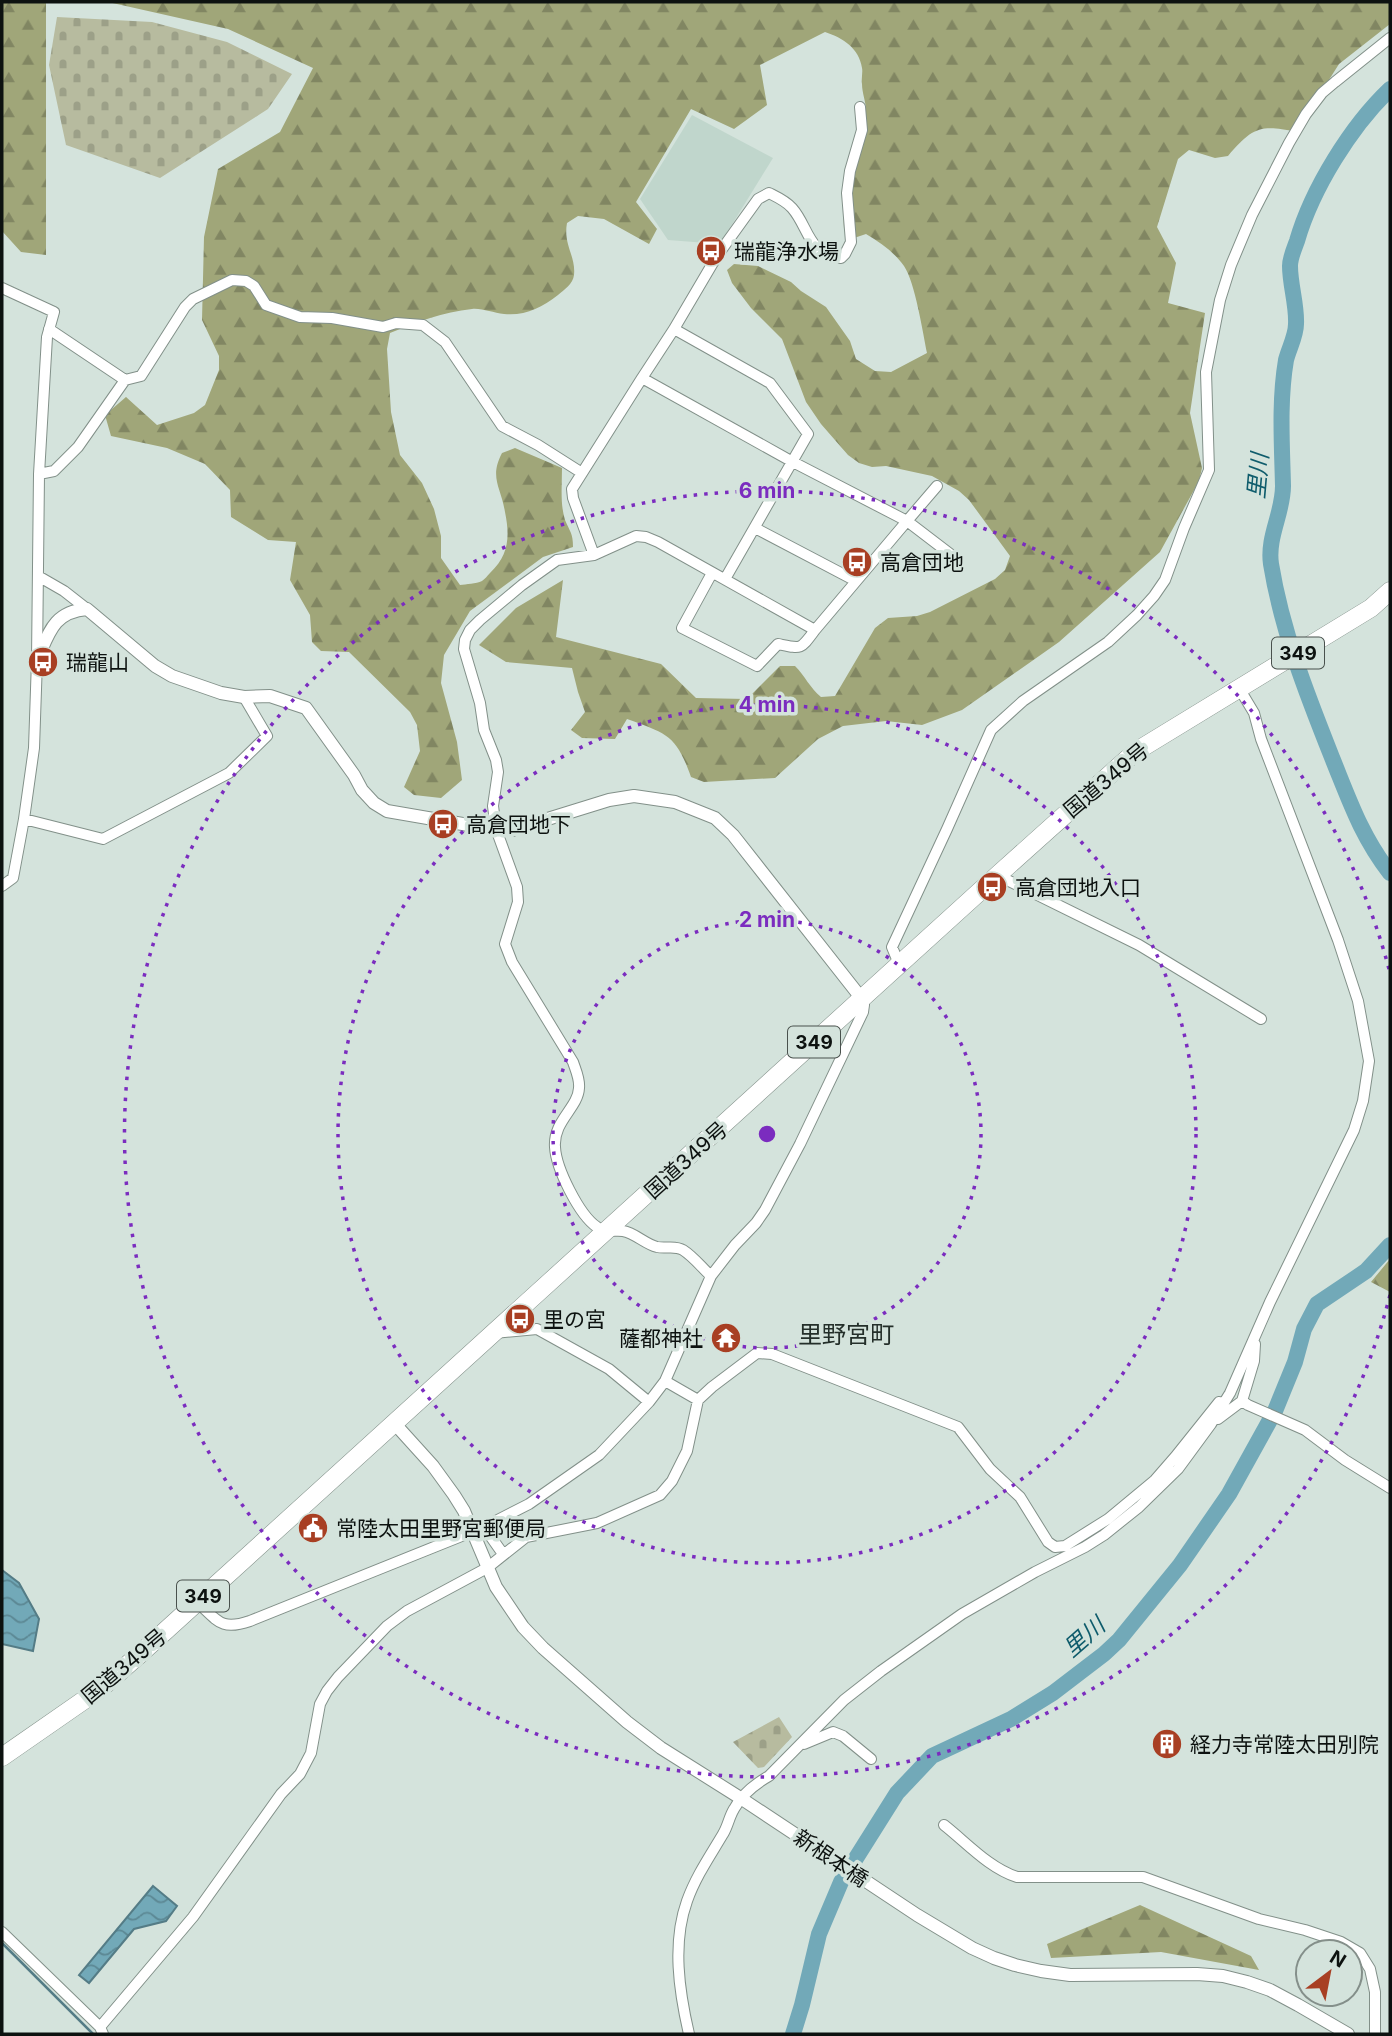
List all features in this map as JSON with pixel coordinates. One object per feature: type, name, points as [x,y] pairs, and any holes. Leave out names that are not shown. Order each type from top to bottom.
[{"type":"highway","name":"国道349号","points":[[2,1757],[100,1689],[1135,752],[1346,624],[1390,592]]},
{"type":"street","points":[[899,964],[892,947],[990,730],[1023,701],[1108,642],[1137,615],[1165,580],[1209,470],[1206,372],[1220,300],[1231,265],[1264,191],[1306,114],[1328,88],[1390,38]]},
{"type":"street","points":[[594,555],[572,489],[717,256],[758,199],[769,193],[789,204],[808,238],[818,248],[831,257],[841,258],[845,254],[851,242],[847,192],[862,130],[860,107]]},
{"type":"street","points":[[39,474],[54,471],[78,447],[125,380],[141,376],[185,307],[193,299],[232,279],[246,281],[254,286],[266,305],[300,317],[332,318],[383,327],[396,323],[423,325],[445,342],[502,426],[582,473]]},
{"type":"street","points":[[2,288],[54,312],[47,337],[39,474],[34,748],[13,878],[2,886]]},
{"type":"street","points":[[49,329],[125,380]]},
{"type":"street","points":[[674,329],[770,383],[808,434],[725,579]]},
{"type":"street","points":[[642,378],[791,461],[907,521],[958,561]]},
{"type":"street","points":[[712,573],[682,628],[757,666],[778,644],[797,648],[804,645],[937,486]]},
{"type":"street","points":[[755,528],[856,581]]},
{"type":"street","points":[[712,1276],[682,1249],[657,1247],[624,1231],[598,1228],[582,1210],[558,1163],[555,1145],[557,1131],[576,1099],[579,1090],[578,1077],[573,1062],[512,961],[505,944],[518,902],[517,887],[496,829],[493,806],[498,772],[484,730],[480,703],[464,649],[465,640],[480,620],[557,559],[594,555],[636,536],[658,542],[815,630]]},
{"type":"street","points":[[38,576],[64,591],[155,666],[172,676],[221,693],[244,697],[270,696],[306,708],[355,775],[362,790],[374,803],[387,811],[512,830],[609,800],[634,796],[675,802],[716,818],[733,835],[864,1005],[800,1144],[765,1210],[712,1276],[665,1381],[599,1455],[529,1504],[478,1529],[236,1626],[216,1620],[197,1602]]},
{"type":"street","points":[[37,660],[55,622],[75,610],[87,609]]},
{"type":"street","points":[[689,2034],[680,1975],[680,1924],[697,1878],[724,1832],[734,1807],[800,1746],[844,1700],[926,1637],[1007,1587],[1100,1538],[1156,1492],[1178,1469],[1233,1388],[1256,1334],[1354,1130],[1363,1101],[1369,1061],[1358,1001],[1338,940],[1261,739],[1244,685]]},
{"type":"street","points":[[24,819],[103,839],[229,773],[267,736],[244,697]]},
{"type":"street","points":[[1000,873],[1003,878],[1139,945],[1261,1018]]},
{"type":"street","points":[[494,1333],[537,1329],[609,1370],[649,1402]]},
{"type":"street","points":[[1211,1424],[1245,1403],[1254,1361],[1256,1334]]},
{"type":"street","points":[[2,1933],[102,2031],[194,1917],[281,1794],[300,1774],[310,1752],[320,1704],[327,1691],[387,1626],[407,1611],[487,1568],[526,1537],[597,1523],[660,1495],[672,1481],[687,1451],[698,1401],[757,1353],[772,1354],[958,1427],[990,1469],[1020,1497],[1048,1542],[1055,1547],[1100,1538]]},
{"type":"street","points":[[665,1381],[698,1401]]},
{"type":"street","points":[[1065,1546],[1108,1519],[1155,1480],[1206,1416],[1233,1388]]},
{"type":"street","points":[[1245,1403],[1306,1430],[1345,1460],[1390,1488]]},
{"type":"street","name":"新根本橋","points":[[395,1424],[433,1466],[478,1529],[487,1568],[496,1587],[523,1627],[562,1665],[661,1748],[917,1915],[994,1958],[1041,1971],[1070,1975],[1197,1974],[1223,1976],[1247,1982],[1270,1990],[1348,2034]]},
{"type":"street","points":[[478,1529],[503,1553]]},
{"type":"street","points":[[800,1746],[833,1732],[843,1736],[871,1759]]},
{"type":"street","points":[[944,1825],[1006,1874],[1017,1877],[1143,1877],[1259,1919],[1341,1942],[1360,1953],[1370,1969],[1376,1992],[1375,2034]]},
{"type":"shaded area","name":"瑞龍浄水場","points":[[692,115],[773,158],[720,244],[668,240],[640,199]]},
{"type":"green space","points":[[2,2],[46,2],[46,255],[21,252],[2,231]]},
{"type":"green space","points":[[108,2],[1390,2],[1390,24],[1339,64],[1296,132],[1274,128],[1258,130],[1244,139],[1228,156],[1215,158],[1189,150],[1178,159],[1157,227],[1176,263],[1168,303],[1205,313],[1190,413],[1202,468],[1199,481],[1160,552],[1059,642],[962,710],[922,725],[886,721],[843,726],[818,739],[775,778],[704,782],[691,777],[680,752],[669,738],[652,728],[627,719],[615,739],[582,738],[571,730],[585,712],[572,668],[506,662],[479,645],[516,608],[563,580],[556,637],[661,664],[696,698],[747,699],[780,666],[795,666],[821,697],[835,696],[875,628],[888,618],[917,616],[930,612],[995,579],[1005,570],[1010,556],[969,500],[959,491],[932,476],[886,466],[872,467],[859,463],[848,455],[806,402],[782,339],[751,308],[732,283],[727,270],[734,264],[758,266],[791,282],[826,307],[850,341],[856,359],[875,371],[891,372],[927,353],[915,295],[904,266],[892,252],[872,237],[866,234],[854,238],[844,229],[846,196],[866,115],[862,68],[854,49],[838,37],[825,32],[760,65],[767,105],[734,129],[691,109],[636,202],[657,229],[649,244],[604,219],[578,216],[567,223],[566,231],[574,268],[573,278],[565,289],[545,304],[533,310],[512,314],[476,309],[461,310],[390,333],[387,349],[391,412],[400,455],[422,483],[434,509],[441,536],[441,558],[460,585],[482,581],[504,552],[507,521],[496,469],[502,453],[515,448],[562,468],[562,508],[573,547],[543,557],[470,611],[444,655],[441,683],[457,742],[462,780],[441,798],[414,795],[404,787],[420,751],[417,725],[410,712],[349,652],[321,651],[312,642],[310,615],[290,580],[296,542],[268,540],[231,517],[230,490],[205,464],[167,448],[111,436],[105,415],[126,397],[157,425],[194,413],[205,405],[219,370],[219,356],[202,320],[204,237],[218,169],[280,132],[313,68],[228,29]]},
{"type":"green space","points":[[57,17],[152,22],[227,42],[292,74],[268,109],[160,178],[66,145],[49,65]]},
{"type":"green space","points":[[1390,1259],[1390,1292],[1371,1282]]},
{"type":"green space","points":[[779,1717],[792,1737],[764,1767],[758,1768],[733,1742]]},
{"type":"green space","points":[[1140,1905],[1251,1956],[1259,1970],[1161,1952],[1051,1958],[1047,1944]]},
{"type":"water","points":[[2,1570],[19,1583],[39,1619],[33,1651],[2,1644]]},
{"type":"water","points":[[153,1886],[177,1906],[166,1921],[134,1929],[89,1983],[79,1975]]},
{"type":"waterway","name":"里川","points":[[1390,89],[1361,121],[1334,159],[1312,201],[1291,257],[1290,273],[1296,328],[1286,360],[1282,391],[1283,486],[1270,554],[1282,614],[1314,712],[1357,819],[1390,873]]},
{"type":"waterway","name":"里川","points":[[793,2034],[819,1934],[841,1882],[897,1793],[932,1756],[1011,1719],[1053,1693],[1119,1640],[1180,1565],[1229,1494],[1275,1411],[1295,1362],[1304,1329],[1317,1304],[1366,1271],[1390,1245]]},
{"type":"waterway","points":[[2,1943],[93,2034]]},
{"type":"place","name":"瑞龍浄水場","points":[[711,251]]},
{"type":"place","name":"高倉団地","points":[[857,562]]},
{"type":"place","name":"瑞龍山","points":[[43,662]]},
{"type":"place","name":"高倉団地下","points":[[443,824]]},
{"type":"place","name":"高倉団地入口","points":[[992,887]]},
{"type":"place","name":"里の宮","points":[[520,1319]]},
{"type":"place","name":"薩都神社","points":[[726,1338]]},
{"type":"place","name":"常陸太田里野宮郵便局","points":[[313,1528]]},
{"type":"place","name":"経力寺常陸太田別院","points":[[1167,1744]]},
{"type":"district","name":"里野宮町","points":[[846,1334]]}]
